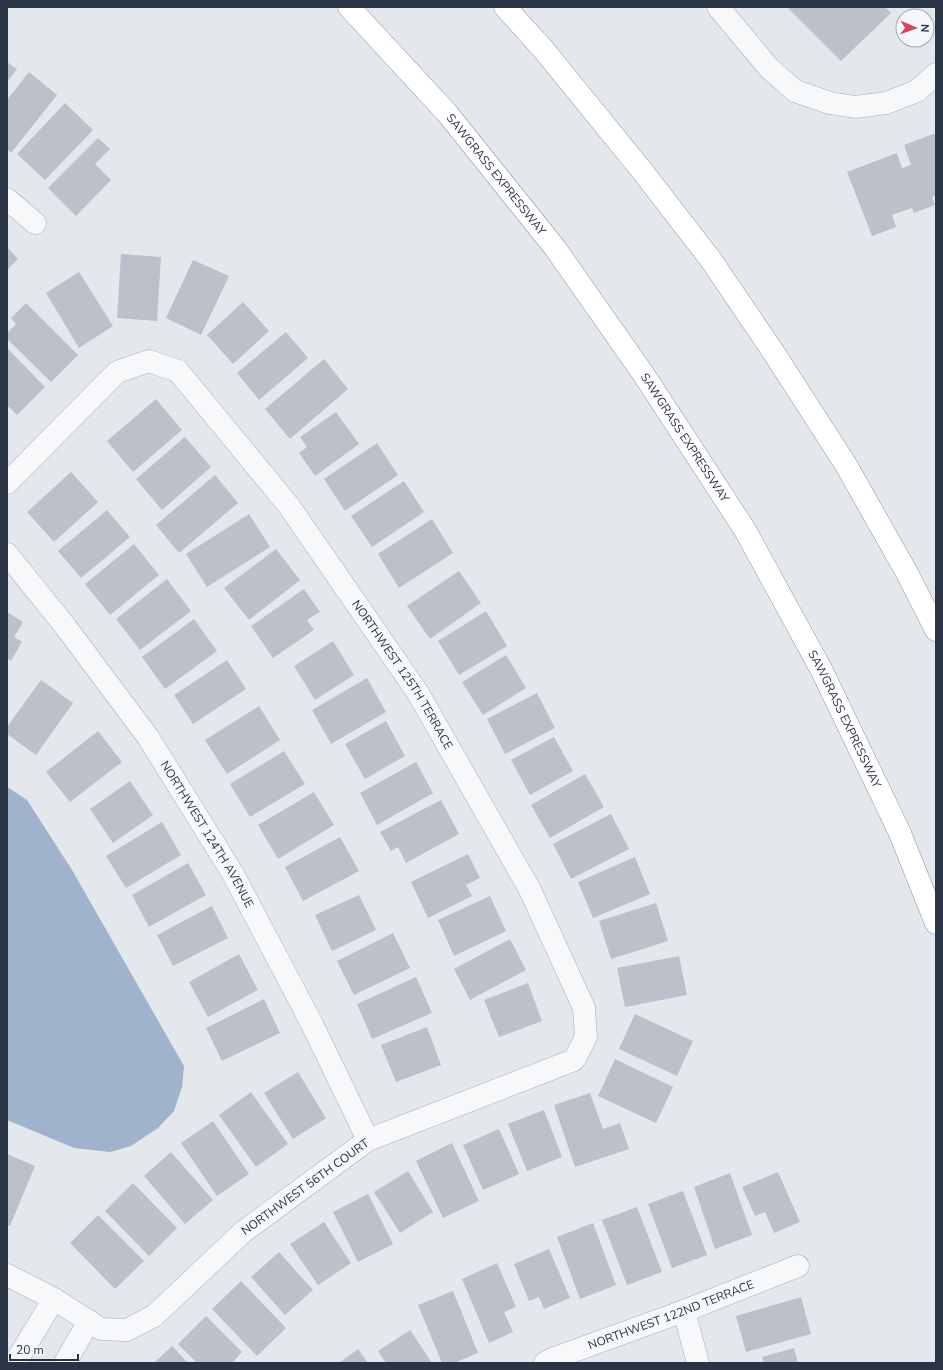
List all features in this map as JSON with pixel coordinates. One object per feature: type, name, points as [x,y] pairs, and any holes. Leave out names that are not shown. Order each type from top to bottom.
[{"type":"highway","name":"SAWGRASS EXPRESSWAY","points":[[349,7],[446,114],[555,248],[644,375],[745,530],[822,671],[899,831],[936,923]]},
{"type":"highway","points":[[505,7],[543,49],[583,98],[643,172],[711,260],[772,350],[846,465],[907,573],[936,630]]},
{"type":"street","points":[[718,7],[769,68],[795,91],[830,103],[855,107],[886,103],[917,91],[936,74]]},
{"type":"street","points":[[7,199],[35,223]]},
{"type":"street","name":"NORTHWEST 125TH TERRACE","points":[[7,483],[117,372],[149,361],[178,371],[289,506],[418,694],[530,890],[584,1008],[586,1037]]},
{"type":"street","name":"NORTHWEST 124TH AVENUE","points":[[7,554],[65,626],[148,737],[229,867],[311,1022],[368,1140]]},
{"type":"street","name":"NORTHWEST 56TH COURT","points":[[89,1321],[101,1329],[127,1330],[154,1316],[243,1232],[368,1140],[574,1060],[586,1037]]},
{"type":"street","name":"NORTHWEST 122ND TERRACE","points":[[545,1363],[552,1359],[684,1311],[798,1266]]},
{"type":"street","points":[[7,1275],[54,1299],[89,1321],[64,1363]]},
{"type":"street","points":[[15,1363],[54,1299]]},
{"type":"street","points":[[684,1311],[698,1363]]},
{"type":"water","points":[[7,787],[27,800],[72,870],[184,1066],[182,1087],[174,1111],[158,1128],[131,1146],[110,1152],[74,1148],[7,1120]]},
{"type":"building","points":[[787,7],[885,7],[891,13],[841,61]]},
{"type":"building","points":[[7,62],[17,69],[7,82]]},
{"type":"building","points":[[29,72],[57,95],[11,153],[7,149],[7,100]]},
{"type":"building","points":[[65,103],[93,130],[45,180],[17,154]]},
{"type":"building","points":[[936,133],[936,195],[932,197],[935,205],[914,213],[912,208],[892,215],[896,227],[872,236],[847,172],[897,153],[902,168],[911,165],[904,145]]},
{"type":"building","points":[[98,138],[110,149],[95,164],[111,180],[76,216],[48,188]]},
{"type":"building","points":[[7,247],[18,259],[7,270]]},
{"type":"building","points":[[121,254],[161,257],[157,321],[117,318]]},
{"type":"building","points":[[193,260],[229,276],[201,335],[166,318]]},
{"type":"building","points":[[79,272],[113,326],[79,348],[46,293]]},
{"type":"building","points":[[243,302],[269,331],[233,364],[207,335]]},
{"type":"building","points":[[26,303],[78,355],[51,382],[7,339],[7,333],[16,324],[11,318]]},
{"type":"building","points":[[286,332],[308,358],[259,400],[237,373]]},
{"type":"building","points":[[7,348],[45,387],[17,415],[7,405]]},
{"type":"building","points":[[324,359],[348,389],[290,439],[265,409]]},
{"type":"building","points":[[156,399],[182,430],[133,472],[107,441]]},
{"type":"building","points":[[336,412],[359,444],[315,476],[299,453],[307,447],[300,437]]},
{"type":"building","points":[[185,437],[211,467],[162,510],[136,479]]},
{"type":"building","points":[[377,443],[398,475],[345,511],[324,479]]},
{"type":"building","points":[[71,472],[98,502],[54,542],[27,512]]},
{"type":"building","points":[[215,475],[238,503],[179,553],[156,525]]},
{"type":"building","points":[[404,481],[424,512],[372,547],[351,516]]},
{"type":"building","points":[[107,510],[130,537],[81,578],[58,551]]},
{"type":"building","points":[[249,514],[270,547],[207,587],[186,554]]},
{"type":"building","points":[[432,519],[453,553],[399,588],[378,554]]},
{"type":"building","points":[[134,544],[159,575],[110,615],[85,584]]},
{"type":"building","points":[[276,549],[300,580],[249,620],[224,588]]},
{"type":"building","points":[[459,571],[481,603],[430,639],[407,606]]},
{"type":"building","points":[[167,579],[191,611],[140,650],[116,619]]},
{"type":"building","points":[[304,589],[320,612],[307,620],[314,630],[273,658],[251,626]]},
{"type":"building","points":[[486,611],[507,646],[459,675],[438,641]]},
{"type":"building","points":[[7,612],[23,622],[14,637],[22,642],[11,661],[7,658]]},
{"type":"building","points":[[194,619],[217,651],[165,689],[142,657]]},
{"type":"building","points":[[333,641],[354,675],[315,700],[294,666]]},
{"type":"building","points":[[506,655],[526,688],[483,715],[462,682]]},
{"type":"building","points":[[227,660],[246,689],[193,724],[174,695]]},
{"type":"building","points":[[367,678],[386,712],[331,744],[312,710]]},
{"type":"building","points":[[41,680],[73,703],[36,755],[7,734],[7,727]]},
{"type":"building","points":[[537,693],[555,728],[505,754],[487,719]]},
{"type":"building","points":[[259,706],[280,740],[227,774],[205,740]]},
{"type":"building","points":[[386,721],[405,756],[365,779],[345,744]]},
{"type":"building","points":[[98,731],[122,762],[70,802],[46,772]]},
{"type":"building","points":[[554,737],[573,771],[530,795],[511,760]]},
{"type":"building","points":[[284,751],[305,784],[250,817],[230,784]]},
{"type":"building","points":[[416,762],[433,793],[377,825],[360,793]]},
{"type":"building","points":[[585,774],[604,807],[550,838],[531,805]]},
{"type":"building","points":[[130,781],[153,815],[113,843],[90,809]]},
{"type":"building","points":[[314,792],[334,825],[278,859],[258,825]]},
{"type":"building","points":[[441,800],[459,834],[406,863],[398,847],[391,851],[380,832]]},
{"type":"building","points":[[611,814],[629,849],[571,879],[553,844]]},
{"type":"building","points":[[162,822],[181,855],[126,888],[106,856]]},
{"type":"building","points":[[340,837],[359,871],[303,901],[285,867]]},
{"type":"building","points":[[468,854],[480,878],[466,885],[472,896],[428,918],[411,882]]},
{"type":"building","points":[[635,857],[650,894],[593,918],[578,882]]},
{"type":"building","points":[[188,863],[206,895],[149,927],[132,895]]},
{"type":"building","points":[[359,895],[376,930],[332,951],[315,915]]},
{"type":"building","points":[[490,896],[506,931],[454,956],[438,920]]},
{"type":"building","points":[[656,903],[668,941],[611,959],[599,921]]},
{"type":"building","points":[[212,906],[228,938],[173,966],[157,935]]},
{"type":"building","points":[[393,933],[410,968],[354,995],[337,961]]},
{"type":"building","points":[[510,939],[526,970],[470,1000],[454,969]]},
{"type":"building","points":[[239,954],[258,990],[208,1017],[189,982]]},
{"type":"building","points":[[679,956],[687,995],[625,1007],[617,968]]},
{"type":"building","points":[[416,977],[432,1013],[372,1039],[357,1004]]},
{"type":"building","points":[[528,983],[542,1021],[499,1037],[484,1000]]},
{"type":"building","points":[[264,999],[280,1033],[222,1061],[206,1028]]},
{"type":"building","points":[[635,1014],[693,1041],[677,1076],[619,1049]]},
{"type":"building","points":[[427,1027],[441,1065],[396,1082],[381,1045]]},
{"type":"building","points":[[615,1059],[673,1087],[656,1123],[598,1096]]},
{"type":"building","points":[[298,1072],[326,1118],[293,1139],[264,1093]]},
{"type":"building","points":[[251,1092],[288,1144],[256,1167],[219,1115]]},
{"type":"building","points":[[590,1093],[603,1129],[620,1123],[629,1149],[575,1167],[554,1105]]},
{"type":"building","points":[[544,1110],[562,1157],[527,1171],[508,1124]]},
{"type":"building","points":[[213,1121],[249,1174],[217,1196],[181,1143]]},
{"type":"building","points":[[499,1129],[519,1174],[483,1190],[463,1145]]},
{"type":"building","points":[[452,1143],[479,1201],[443,1218],[416,1161]]},
{"type":"building","points":[[171,1152],[213,1200],[185,1224],[144,1176]]},
{"type":"building","points":[[7,1154],[35,1166],[10,1226],[7,1225]]},
{"type":"building","points":[[408,1171],[433,1212],[400,1233],[374,1192]]},
{"type":"building","points":[[778,1172],[800,1222],[774,1233],[765,1212],[755,1216],[742,1187]]},
{"type":"building","points":[[730,1173],[752,1235],[715,1249],[694,1187]]},
{"type":"building","points":[[133,1183],[177,1228],[149,1256],[105,1211]]},
{"type":"building","points":[[683,1191],[707,1255],[672,1268],[648,1204]]},
{"type":"building","points":[[368,1194],[393,1244],[358,1262],[333,1212]]},
{"type":"building","points":[[637,1207],[662,1272],[627,1285],[602,1220]]},
{"type":"building","points":[[98,1215],[144,1261],[115,1289],[70,1243]]},
{"type":"building","points":[[324,1222],[351,1263],[318,1285],[290,1244]]},
{"type":"building","points":[[593,1223],[616,1285],[580,1299],[557,1237]]},
{"type":"building","points":[[549,1249],[570,1298],[544,1309],[539,1297],[529,1301],[514,1264]]},
{"type":"building","points":[[279,1252],[313,1290],[285,1315],[251,1277]]},
{"type":"building","points":[[497,1263],[516,1307],[504,1312],[513,1332],[489,1343],[462,1279]]},
{"type":"building","points":[[241,1281],[286,1328],[257,1356],[212,1309]]},
{"type":"building","points":[[453,1291],[478,1353],[454,1363],[442,1363],[418,1305]]},
{"type":"building","points":[[801,1297],[811,1334],[746,1352],[736,1316]]},
{"type":"building","points":[[206,1316],[242,1352],[232,1363],[197,1363],[178,1344]]},
{"type":"building","points":[[410,1330],[432,1363],[386,1363],[378,1351]]},
{"type":"building","points":[[172,1346],[188,1363],[154,1363]]},
{"type":"building","points":[[794,1348],[798,1363],[764,1363],[762,1357]]},
{"type":"building","points":[[358,1349],[368,1363],[339,1363]]}]
